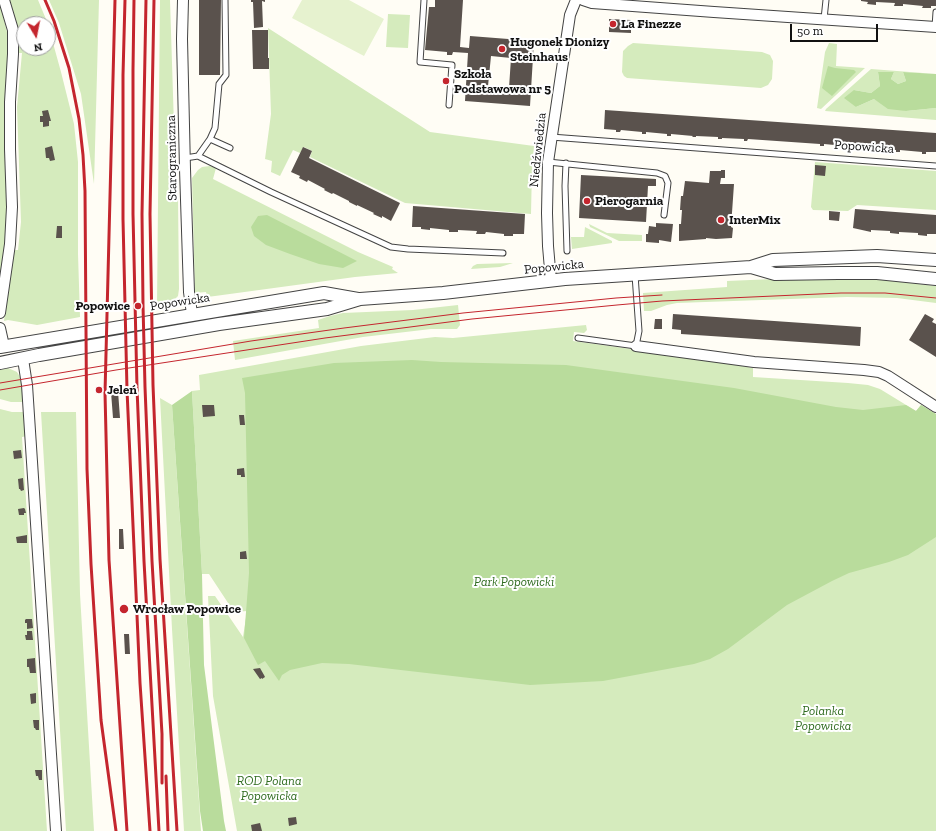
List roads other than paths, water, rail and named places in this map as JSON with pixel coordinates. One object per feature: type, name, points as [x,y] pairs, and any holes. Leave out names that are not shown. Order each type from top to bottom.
[{"type":"street","points":[[0,313],[10,244],[12,207],[10,102],[14,54],[13,30],[4,0]]},
{"type":"street","name":"Starograniczna","points":[[183,0],[182,39],[185,158],[189,292],[192,314]]},
{"type":"street","name":"Niedźwiedzia","points":[[551,281],[547,213],[548,162],[570,16],[576,0]]},
{"type":"street","points":[[584,0],[592,3],[935,27]]},
{"type":"street","name":"Popowicka","points":[[0,363],[219,324],[327,309],[360,299],[443,293],[551,281],[635,274],[751,267],[773,260],[877,256],[936,260]]},
{"type":"street","name":"Popowicka","points":[[751,267],[775,274],[838,272],[877,273],[936,279]]},
{"type":"street","name":"Popowicka","points":[[2,347],[324,293],[360,299]]},
{"type":"street","points":[[0,328],[2,347]]},
{"type":"street","points":[[636,346],[754,362],[879,372],[888,376],[936,407]]},
{"type":"street","points":[[23,359],[27,385],[56,831]]},
{"type":"lane","points":[[198,156],[210,139],[215,128],[219,84],[226,75],[225,0]]},
{"type":"lane","points":[[424,0],[420,62],[452,65],[449,105]]},
{"type":"lane","points":[[824,19],[826,0]]},
{"type":"lane","points":[[935,27],[936,12]]},
{"type":"lane","name":"Popowicka","points":[[551,138],[936,166]]},
{"type":"lane","points":[[210,139],[230,148]]},
{"type":"lane","points":[[185,158],[198,156],[271,192],[391,247],[503,253]]},
{"type":"lane","points":[[548,162],[657,173],[665,176],[668,183],[664,215]]},
{"type":"lane","points":[[566,163],[565,186],[567,251]]},
{"type":"lane","points":[[578,338],[636,346],[639,331],[635,274]]},
{"type":"tram line","points":[[0,390],[116,370],[325,338],[472,319],[662,301],[841,293],[885,293],[936,298]]},
{"type":"tram line","points":[[0,383],[251,341],[344,328],[463,313],[662,295]]},
{"type":"railway","points":[[45,0],[54,21],[69,68],[79,119],[83,155],[85,191],[87,469],[91,564],[101,720],[116,831]]},
{"type":"railway","points":[[115,0],[105,393],[109,560],[127,831]]},
{"type":"railway","points":[[125,0],[123,75],[123,219],[127,390],[140,683],[150,831]]},
{"type":"railway","points":[[134,0],[133,214],[137,388],[144,561],[159,831]]},
{"type":"railway","points":[[146,0],[142,214],[143,305],[152,561],[162,734],[162,783]]},
{"type":"railway","points":[[154,0],[150,214],[153,385],[160,559],[177,831]]},
{"type":"railway","points":[[166,776],[168,831]]},
{"type":"place","name":"La Finezze","points":[[613,24]]},
{"type":"place","name":"Hugonek Dionizy Steinhaus","points":[[502,49]]},
{"type":"place","name":"Szkoła Podstawowa nr 5","points":[[446,81]]},
{"type":"place","name":"Pierogarnia","points":[[587,201]]},
{"type":"place","name":"InterMix","points":[[721,220]]},
{"type":"place","name":"Popowice","points":[[138,306]]},
{"type":"place","name":"Jeleń","points":[[99,390]]},
{"type":"place","name":"Wrocław Popowice","points":[[124,609]]},
{"type":"park label","name":"Park Popowicki","points":[[514,582]]},
{"type":"park label","name":"Polanka Popowicka","points":[[823,718]]},
{"type":"park label","name":"ROD Polana Popowicka","points":[[269,788]]}]
